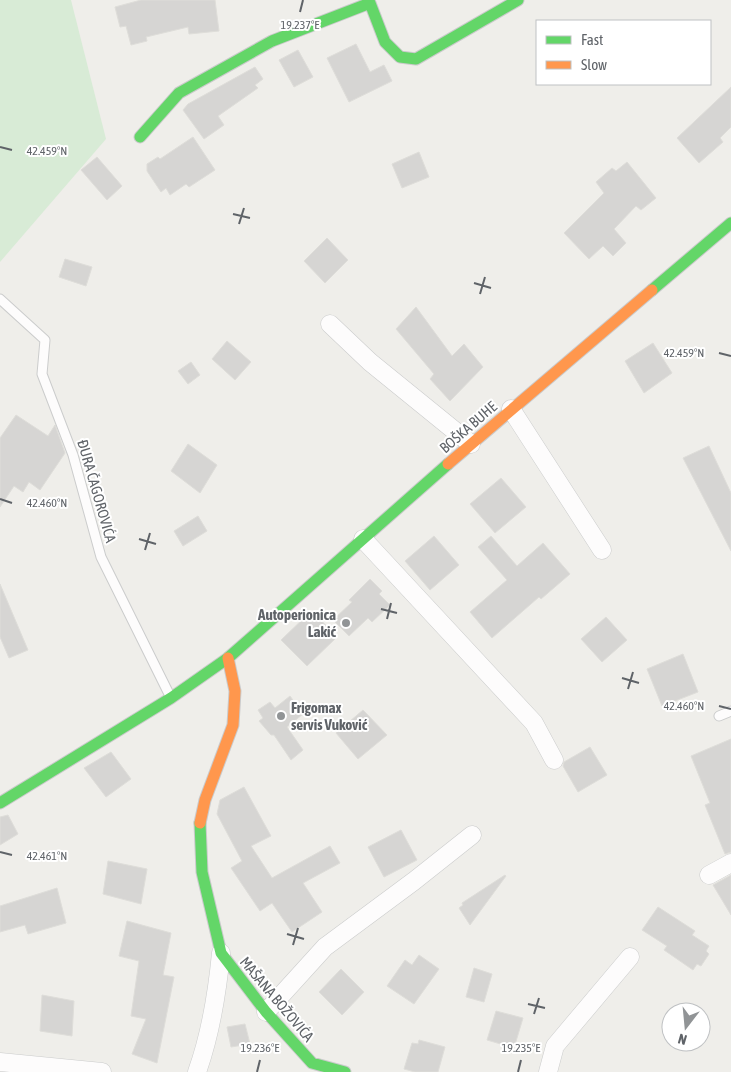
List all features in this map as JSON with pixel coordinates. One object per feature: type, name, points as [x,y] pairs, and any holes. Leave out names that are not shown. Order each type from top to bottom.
[{"type":"street","points":[[140,137],[179,93],[272,41],[370,2],[385,42],[400,57],[416,59],[494,16],[518,0]]},
{"type":"street","name":"BOŠKA BUHE","points":[[228,658],[511,409],[731,223]]},
{"type":"street","points":[[330,324],[370,362],[471,444]]},
{"type":"street","points":[[511,409],[602,550]]},
{"type":"street","points":[[363,538],[534,723],[554,760]]},
{"type":"street","points":[[0,803],[171,698],[228,658]]},
{"type":"street","name":"MAŠANA BOŽOVIĆA","points":[[228,658],[235,691],[234,725],[205,800],[199,828],[202,872],[221,953],[312,1068],[345,1072]]},
{"type":"street","points":[[266,1012],[324,947],[414,881],[472,835]]},
{"type":"street","points":[[709,875],[731,863]]},
{"type":"street","points":[[197,1072],[208,1043],[217,1002],[221,953]]},
{"type":"street","points":[[548,1072],[555,1046],[630,958]]},
{"type":"street","points":[[0,1062],[102,1072]]},
{"type":"lane","name":"ĐURA ČAGOROVIĆA","points":[[0,299],[45,340],[42,374],[73,455],[101,556],[171,698]]},
{"type":"lane","points":[[719,716],[731,712]]},
{"type":"green space","points":[[0,0],[71,0],[106,139],[0,262]]},
{"type":"building","points":[[141,0],[215,0],[219,31],[189,34],[188,27],[146,37],[147,41],[131,45],[126,26],[120,27],[115,7]]},
{"type":"building","points":[[356,44],[370,72],[384,65],[392,81],[349,102],[327,58]]},
{"type":"building","points":[[298,50],[313,77],[294,87],[279,60]]},
{"type":"building","points":[[255,67],[263,79],[255,85],[258,88],[218,116],[224,125],[204,139],[183,110],[188,104]]},
{"type":"building","points":[[731,87],[731,127],[720,138],[723,142],[699,163],[677,138]]},
{"type":"building","points":[[193,137],[215,170],[189,187],[186,184],[170,195],[166,188],[161,192],[147,171],[147,164],[158,157],[160,159]]},
{"type":"building","points":[[419,152],[429,177],[402,188],[392,164]]},
{"type":"building","points":[[97,157],[122,186],[107,200],[81,170]]},
{"type":"building","points":[[627,162],[656,198],[641,210],[636,206],[614,229],[626,243],[613,256],[603,246],[589,259],[564,233],[604,193],[596,182],[612,168],[616,171]]},
{"type":"building","points":[[327,238],[348,260],[325,283],[304,261]]},
{"type":"building","points":[[65,259],[92,267],[86,286],[59,277]]},
{"type":"building","points":[[416,307],[452,356],[464,344],[483,367],[450,401],[430,379],[434,374],[396,329]]},
{"type":"building","points":[[227,341],[251,362],[235,380],[212,359]]},
{"type":"building","points":[[653,343],[672,373],[644,393],[625,361]]},
{"type":"building","points":[[191,362],[200,375],[188,384],[178,371]]},
{"type":"building","points":[[16,415],[48,436],[55,425],[65,453],[40,490],[29,482],[23,492],[14,486],[0,507],[0,438]]},
{"type":"building","points":[[188,444],[217,465],[200,493],[171,471]]},
{"type":"building","points":[[709,446],[731,493],[731,551],[683,458]]},
{"type":"building","points":[[501,478],[526,507],[495,533],[470,504]]},
{"type":"building","points":[[198,516],[207,531],[183,546],[174,531]]},
{"type":"building","points":[[434,536],[459,565],[430,590],[405,561]]},
{"type":"building","points":[[491,536],[517,566],[543,543],[570,574],[541,599],[539,597],[492,638],[470,612],[507,580],[478,547]]},
{"type":"building","points":[[370,579],[382,591],[379,594],[390,605],[372,622],[368,618],[349,636],[333,620],[352,602],[349,600]]},
{"type":"building","points":[[0,584],[28,650],[9,658],[0,637]]},
{"type":"building","points":[[306,616],[311,622],[317,616],[337,637],[307,666],[281,640]]},
{"type":"building","points":[[606,617],[627,640],[602,662],[581,639]]},
{"type":"building","points":[[683,654],[698,692],[662,706],[647,669]]},
{"type":"building","points":[[290,696],[303,714],[287,727],[303,750],[291,760],[274,735],[271,735],[259,721],[263,718],[258,710],[270,702],[275,708]]},
{"type":"building","points":[[363,710],[387,735],[358,759],[336,733]]},
{"type":"building","points":[[731,739],[731,852],[725,854],[705,805],[710,803],[691,756]]},
{"type":"building","points":[[590,747],[607,775],[578,792],[563,766],[564,762]]},
{"type":"building","points":[[111,752],[131,779],[106,797],[84,768]]},
{"type":"building","points":[[244,787],[271,836],[251,846],[272,878],[330,846],[340,863],[303,883],[322,912],[292,932],[272,903],[260,911],[231,868],[242,861],[217,814],[220,800]]},
{"type":"building","points":[[8,815],[18,834],[0,845],[0,817]]},
{"type":"building","points":[[401,830],[417,860],[384,877],[368,847]]},
{"type":"building","points":[[108,861],[147,869],[141,904],[103,894]]},
{"type":"building","points":[[505,875],[470,925],[459,908],[463,905],[462,903]]},
{"type":"building","points":[[731,875],[731,915],[713,885]]},
{"type":"building","points":[[57,888],[66,923],[28,934],[25,925],[0,932],[0,906]]},
{"type":"building","points":[[658,907],[695,931],[692,935],[709,946],[706,951],[709,954],[701,966],[697,964],[693,970],[664,950],[667,946],[642,930]]},
{"type":"building","points":[[127,921],[171,933],[163,975],[174,977],[157,1063],[132,1054],[146,1019],[131,1016],[139,961],[119,956]]},
{"type":"building","points":[[419,955],[439,969],[414,1004],[387,986],[405,960],[412,965]]},
{"type":"building","points":[[474,968],[492,974],[484,1002],[466,997]]},
{"type":"building","points":[[341,969],[364,992],[342,1015],[319,992]]},
{"type":"building","points":[[42,995],[74,1001],[72,1036],[40,1031]]},
{"type":"building","points":[[496,1011],[523,1018],[514,1048],[487,1040]]},
{"type":"building","points":[[245,1024],[250,1044],[231,1047],[227,1027]]},
{"type":"building","points":[[419,1040],[445,1047],[438,1072],[415,1072],[404,1069],[412,1043],[418,1044]]},
{"type":"traffic: fast","points":[[140,137],[179,93],[272,41],[370,3],[385,42],[400,57],[416,59],[518,0]]},
{"type":"traffic: fast","points":[[652,290],[731,223]]},
{"type":"traffic: fast","points":[[0,803],[171,698],[228,658],[448,464]]},
{"type":"traffic: fast","points":[[200,823],[202,872],[221,953],[266,1012],[312,1063],[345,1072]]},
{"type":"traffic: slow","points":[[448,464],[652,290]]},
{"type":"traffic: slow","points":[[200,823],[205,800],[233,725],[235,691],[228,658]]},
{"type":"place","name":"Autoperionica Lakić","points":[[346,623]]},
{"type":"place","name":"Frigomax servis Vuković","points":[[281,716]]}]
